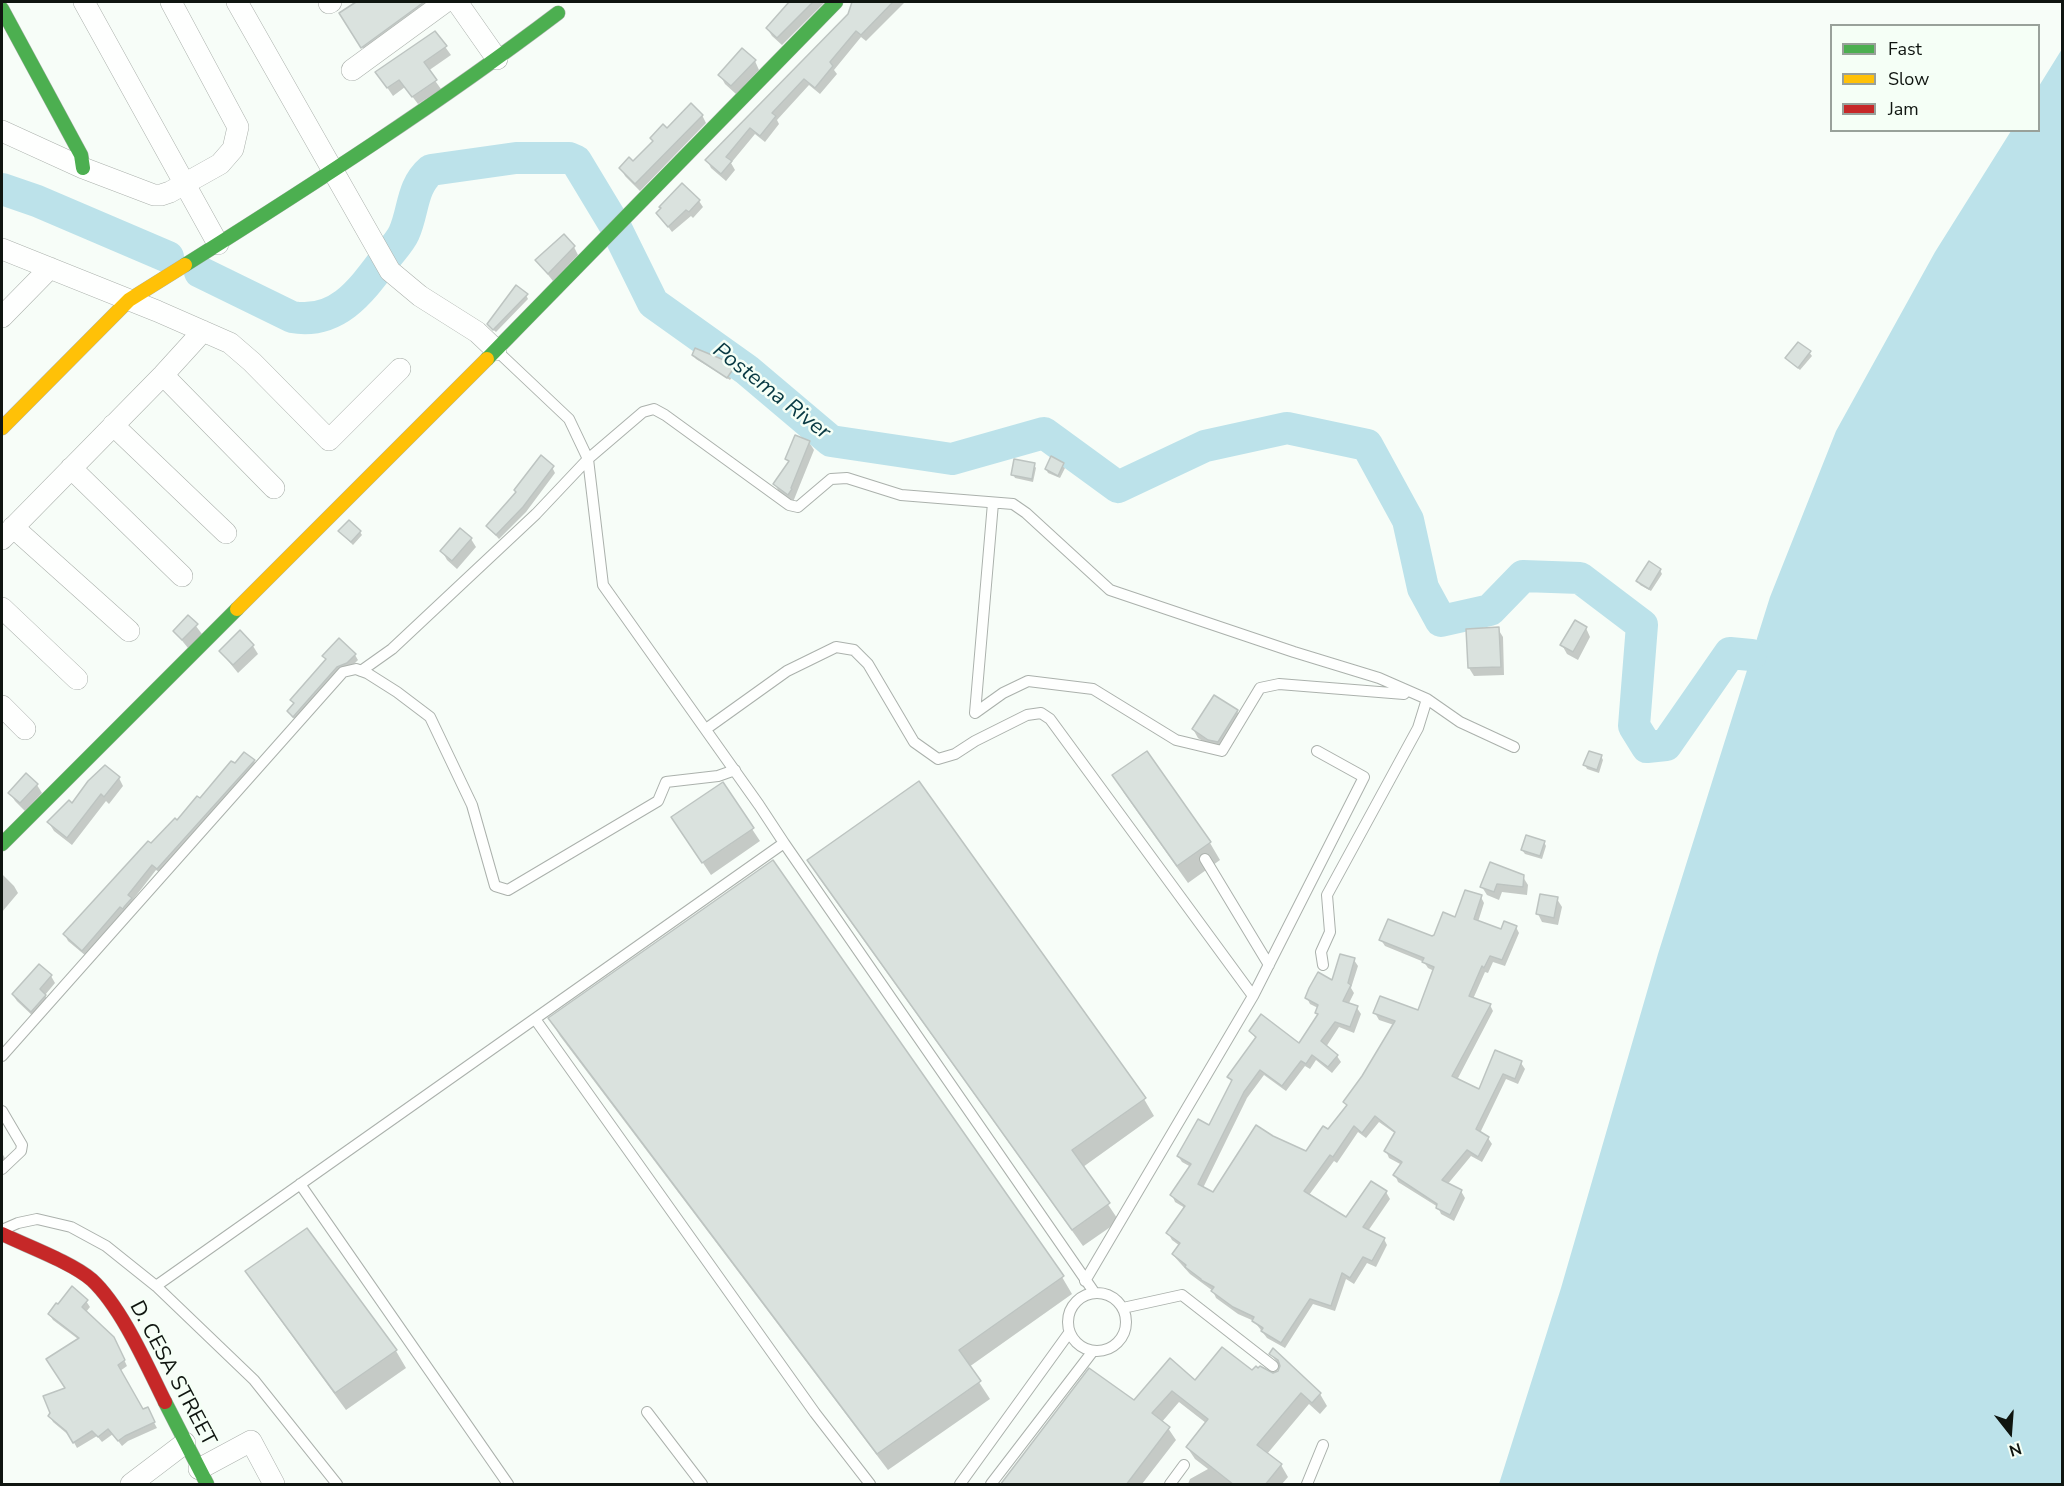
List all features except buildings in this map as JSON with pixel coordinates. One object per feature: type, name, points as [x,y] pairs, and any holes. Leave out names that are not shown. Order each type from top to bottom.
[{"type":"street","points":[[84,2],[218,244]]},
{"type":"street","points":[[2,131],[83,168],[154,195],[170,192],[220,164],[233,149],[238,127],[171,2]]},
{"type":"street","points":[[237,2],[390,271],[420,296],[477,332],[496,350]]},
{"type":"street","points":[[352,70],[445,2]]},
{"type":"street","points":[[457,2],[496,58]]},
{"type":"street","points":[[2,844],[496,350],[836,2]]},
{"type":"street","points":[[2,9],[81,155],[83,168]]},
{"type":"street","points":[[2,428],[129,300],[333,171],[558,13]]},
{"type":"street","points":[[2,249],[230,343],[252,362],[329,441],[400,369]]},
{"type":"street","points":[[2,317],[50,268]]},
{"type":"street","points":[[129,631],[7,533],[163,375],[203,331]]},
{"type":"street","points":[[163,375],[274,488]]},
{"type":"street","points":[[113,426],[226,533]]},
{"type":"street","points":[[70,468],[182,576]]},
{"type":"street","points":[[2,608],[77,679]]},
{"type":"street","points":[[2,706],[26,729]]},
{"type":"street","name":"D. CESA STREET","points":[[2,1232],[76,1269],[92,1280],[128,1329],[203,1477]]},
{"type":"street","points":[[203,1477],[251,1441],[274,1485]]},
{"type":"street","points":[[141,1481],[185,1443]]},
{"type":"lane","points":[[496,350],[569,419],[588,459],[603,585],[735,770],[1094,1292]]},
{"type":"lane","points":[[361,671],[400,641],[536,514],[588,459],[644,412],[654,409],[789,505],[798,507],[831,479],[848,478],[901,495],[1012,504],[1026,513],[1110,590],[1379,678],[1427,699],[1460,722],[1514,747]]},
{"type":"lane","points":[[993,503],[975,713],[1003,693],[1028,681],[1093,689],[1176,740],[1222,752],[1260,688],[1279,684],[1413,694]]},
{"type":"lane","points":[[706,729],[787,671],[836,647],[854,650],[868,664],[914,742],[938,759],[955,754],[975,741],[1027,715],[1041,713],[1050,719],[1254,996]]},
{"type":"lane","points":[[2,1056],[343,672],[349,669],[368,673],[429,717],[472,806],[495,886],[508,890],[658,801],[666,782],[718,776],[735,770]]},
{"type":"lane","points":[[1323,965],[1321,952],[1330,932],[1327,895],[1418,728],[1427,699]]},
{"type":"lane","points":[[1085,1281],[1254,996],[1364,777],[1317,751]]},
{"type":"lane","points":[[156,1286],[784,843]]},
{"type":"lane","points":[[1205,859],[1269,965]]},
{"type":"lane","points":[[535,1018],[815,1413],[870,1485]]},
{"type":"lane","points":[[2,1111],[22,1145],[21,1151],[2,1169]]},
{"type":"lane","points":[[300,1184],[508,1485]]},
{"type":"lane","points":[[2,1232],[18,1223],[37,1219],[71,1227],[106,1246],[156,1286],[254,1380],[338,1485]]},
{"type":"lane","points":[[1094,1292],[1111,1296],[1123,1308],[1126,1317],[1123,1335],[1111,1348],[1093,1351],[1078,1345],[1069,1333],[1067,1315],[1077,1299],[1094,1292]]},
{"type":"lane","points":[[1123,1308],[1182,1295],[1273,1366]]},
{"type":"lane","points":[[960,1485],[1069,1333]]},
{"type":"lane","points":[[991,1485],[1093,1351]]},
{"type":"lane","points":[[647,1412],[702,1485]]},
{"type":"lane","points":[[1306,1485],[1323,1445]]},
{"type":"lane","points":[[1170,1485],[1184,1465]]},
{"type":"water","points":[[2062,49],[2062,1484],[1499,1484],[1561,1288],[1658,954],[1770,597],[1836,431],[1935,252],[2010,132],[2040,132],[2040,84]]},
{"type":"waterway","name":"Postema River","points":[[200,272],[292,317],[322,316],[335,311],[357,294],[398,243],[407,225],[416,192],[431,170],[516,158],[569,158],[576,161],[614,224],[653,303],[747,370],[831,441],[952,459],[1044,433],[1118,487],[1205,446],[1287,428],[1367,445],[1408,520],[1423,588],[1441,621],[1490,610],[1523,576],[1580,578],[1642,625],[1634,726],[1647,747],[1666,745],[1730,653],[1751,655]]},
{"type":"waterway","name":"Postema River","points":[[2,189],[37,201],[168,257]]},
{"type":"traffic: fast","points":[[487,359],[836,2]]},
{"type":"traffic: fast","points":[[2,9],[81,155],[83,168]]},
{"type":"traffic: fast","points":[[185,265],[374,143],[467,80],[558,13]]},
{"type":"traffic: fast","points":[[2,844],[237,609]]},
{"type":"traffic: fast","points":[[165,1402],[207,1484]]},
{"type":"traffic: slow","points":[[2,428],[129,300],[185,265]]},
{"type":"traffic: slow","points":[[237,609],[487,359]]},
{"type":"traffic: jam","points":[[2,1234],[62,1261],[92,1280],[124,1321],[165,1402]]}]
